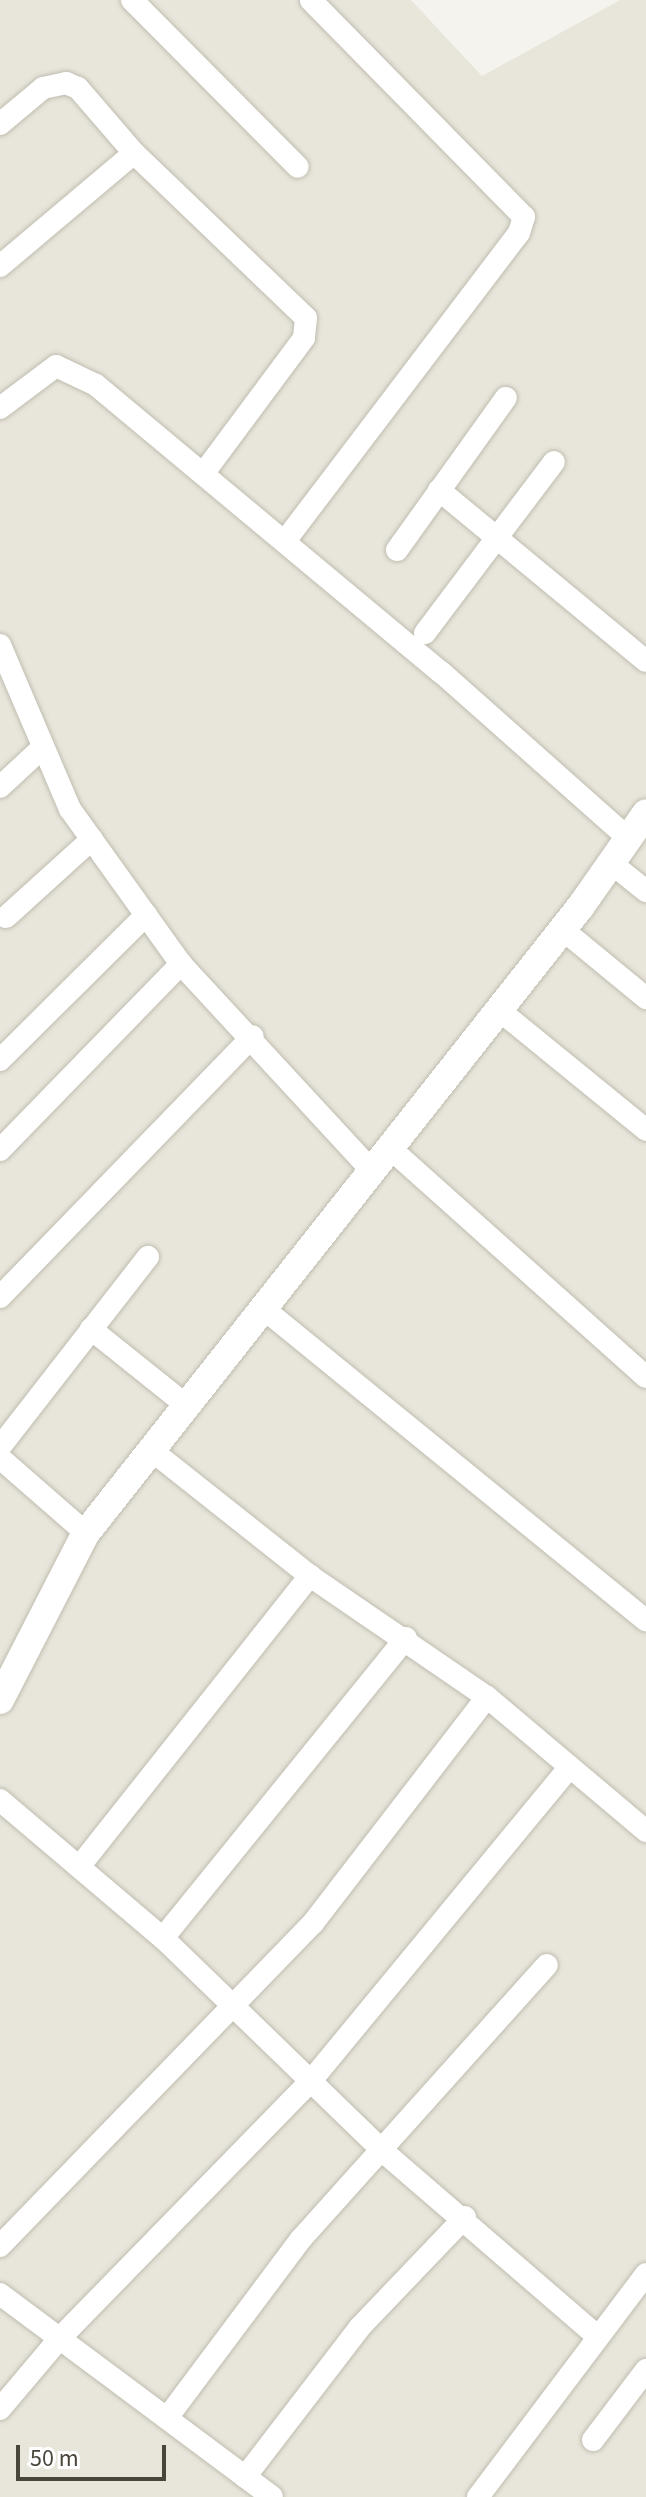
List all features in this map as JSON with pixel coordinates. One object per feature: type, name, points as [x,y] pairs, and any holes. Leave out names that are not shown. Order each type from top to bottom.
[{"type":"street","points":[[132,0],[298,167]]},
{"type":"street","points":[[285,541],[519,233],[524,217],[311,0]]},
{"type":"street","points":[[0,124],[43,88],[66,83],[78,88],[134,153],[308,325],[203,474]]},
{"type":"street","points":[[0,266],[134,153]]},
{"type":"street","points":[[0,408],[47,369],[64,366],[285,541],[629,839]]},
{"type":"street","points":[[397,550],[506,398]]},
{"type":"street","points":[[425,633],[554,462]]},
{"type":"street","points":[[439,490],[646,661]]},
{"type":"street","points":[[0,645],[42,748],[92,839],[181,964],[253,1036],[373,1172]]},
{"type":"street","points":[[0,787],[42,748]]},
{"type":"street","points":[[0,1700],[86,1533],[391,1149],[562,929],[646,813]]},
{"type":"street","points":[[6,917],[92,839]]},
{"type":"street","points":[[611,863],[646,891]]},
{"type":"street","points":[[0,1060],[146,915]]},
{"type":"street","points":[[562,929],[646,998]]},
{"type":"street","points":[[0,1150],[181,964]]},
{"type":"street","points":[[499,1010],[646,1130]]},
{"type":"street","points":[[0,1297],[253,1036]]},
{"type":"street","points":[[391,1149],[646,1377]]},
{"type":"street","points":[[0,1447],[148,1257]]},
{"type":"street","points":[[264,1309],[646,1621]]},
{"type":"street","points":[[91,1329],[186,1405]]},
{"type":"street","points":[[151,1450],[310,1576],[406,1638],[487,1697],[646,1831]]},
{"type":"street","points":[[0,1458],[86,1533]]},
{"type":"street","points":[[79,1867],[310,1576]]},
{"type":"street","points":[[163,1938],[406,1638]]},
{"type":"street","points":[[0,2246],[313,1923],[487,1697]]},
{"type":"street","points":[[0,2409],[60,2338],[310,2082],[569,1768]]},
{"type":"street","points":[[0,1800],[163,1938],[385,2153],[465,2217],[597,2336]]},
{"type":"street","points":[[167,2418],[259,2290],[385,2153],[547,1965]]},
{"type":"street","points":[[245,2477],[360,2327],[465,2217]]},
{"type":"street","points":[[478,2497],[646,2274]]},
{"type":"street","points":[[0,2294],[272,2497]]},
{"type":"street","points":[[593,2440],[646,2370]]},
{"type":"shaded area","points":[[0,0],[411,0],[482,76],[620,0],[646,0],[646,2497],[0,2497]]}]
